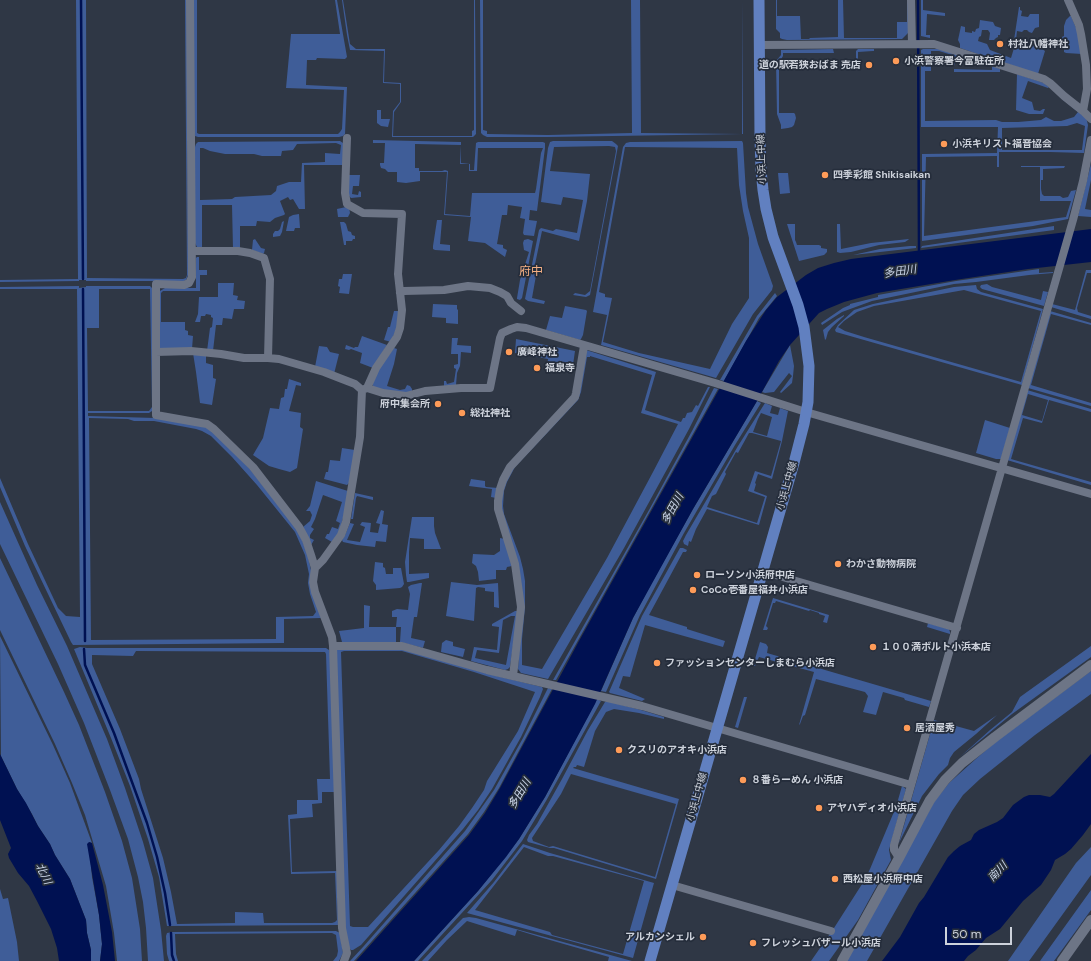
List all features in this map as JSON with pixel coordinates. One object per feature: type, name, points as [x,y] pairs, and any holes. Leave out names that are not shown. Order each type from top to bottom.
[{"type":"main road","name":"小浜上中線","points":[[650,961],[794,463],[806,412],[809,378],[806,338],[802,318],[773,237],[763,190],[761,170],[759,0]]},
{"type":"street","points":[[190,0],[192,277],[190,283],[184,285],[156,284],[156,415],[207,424],[214,429],[253,467],[299,527],[306,540],[315,568],[313,582],[315,592],[332,637],[333,646],[342,928],[347,953],[344,961]]},
{"type":"street","points":[[911,0],[916,44]]},
{"type":"street","points":[[1068,0],[1080,30],[1086,65],[1087,89],[1083,111]]},
{"type":"street","points":[[760,45],[934,44],[1038,76],[1050,83],[1091,119]]},
{"type":"street","points":[[315,568],[323,560],[341,535],[346,522],[360,437],[365,389],[376,368],[397,338],[402,317],[398,274],[402,214],[362,213],[348,204],[346,193],[347,138]]},
{"type":"street","points":[[900,858],[894,850],[894,845],[1071,225],[1083,181],[1091,140]]},
{"type":"street","points":[[192,252],[238,251],[264,258],[270,279],[268,358]]},
{"type":"street","points":[[400,293],[404,291],[432,291],[468,286],[490,288],[507,296],[521,311]]},
{"type":"street","points":[[156,352],[191,351],[244,358],[268,358],[291,362],[336,376],[365,389],[406,396],[425,392],[461,388],[490,388],[502,333],[517,327],[526,328],[717,384],[806,412],[1091,494]]},
{"type":"street","points":[[513,676],[521,607],[515,564],[498,509],[500,489],[510,467],[575,397],[584,346]]},
{"type":"street","points":[[762,571],[957,628]]},
{"type":"street","points":[[333,646],[402,646],[487,670],[642,706],[911,785]]},
{"type":"street","points":[[842,961],[900,858],[930,800],[945,780],[995,737],[1091,666]]},
{"type":"street","points":[[672,885],[830,931]]},
{"type":"street","points":[[1062,961],[1091,920]]},
{"type":"shaded area","points":[[76,0],[86,0],[87,278],[183,279],[186,278],[187,275],[185,0],[187,0],[188,275],[186,280],[184,281],[79,280],[0,282],[0,280],[78,279]]},
{"type":"shaded area","points":[[194,0],[197,0],[197,133],[338,134],[342,129],[344,90],[286,88],[291,34],[340,34],[335,0],[337,0],[347,57],[345,59],[317,58],[316,60],[307,60],[306,85],[347,87],[345,134],[339,137],[195,136]]},
{"type":"shaded area","points":[[342,0],[350,44],[356,49],[385,49],[384,82],[401,83],[401,102],[394,112],[393,136],[472,136],[472,131],[474,130],[475,0],[476,134],[473,137],[392,137],[393,111],[400,102],[400,84],[383,83],[384,51],[350,50]]},
{"type":"shaded area","points":[[480,0],[483,0],[483,130],[487,131],[487,134],[548,135],[632,133],[631,0],[640,0],[641,133],[742,134],[742,0],[743,134],[548,137],[487,137],[483,135],[481,133]]},
{"type":"shaded area","points":[[776,0],[777,16],[800,16],[801,39],[809,39],[838,37],[838,0],[843,0],[844,38],[897,38],[897,22],[907,22],[908,0],[908,33],[902,39],[787,40],[782,39],[780,38],[780,33],[776,29]]},
{"type":"shaded area","points":[[921,0],[923,0],[923,10],[945,13],[945,16],[927,14],[926,35],[930,35],[930,38],[921,36]]},
{"type":"shaded area","points":[[1019,7],[1022,11],[1021,16],[1028,17],[1030,14],[1039,14],[1039,27],[1035,28],[1032,33],[1027,30],[1022,32],[1017,31],[1016,40],[1014,40]]},
{"type":"shaded area","points":[[1070,16],[1077,30],[1082,54],[1066,53],[1064,52],[1064,47],[1062,46],[1064,26],[1066,20]]},
{"type":"shaded area","points":[[980,20],[993,22],[995,26],[1001,28],[1000,35],[998,35],[998,37],[994,40],[989,40],[990,33],[988,30],[982,30],[978,41],[987,44],[990,50],[1011,58],[1014,48],[1025,39],[1045,51],[1038,74],[960,48],[958,40],[961,26],[965,27],[965,32],[972,33],[972,31],[975,32],[976,29],[979,28]]},
{"type":"shaded area","points":[[833,49],[834,53],[783,53],[779,63],[779,113],[794,113],[796,118],[792,127],[781,129],[777,114],[776,61],[781,55],[781,50]]},
{"type":"shaded area","points":[[858,49],[874,49],[874,51],[858,52],[858,66],[856,65],[856,51]]},
{"type":"shaded area","points":[[942,49],[959,55],[954,66],[951,63],[952,55],[939,51],[931,51],[931,71],[925,71],[925,121],[996,120],[1002,122],[1018,122],[1041,120],[1046,117],[1054,121],[1061,121],[1074,117],[1078,112],[1062,98],[1086,117],[1088,125],[1084,153],[999,152],[999,167],[997,167],[997,156],[926,157],[924,236],[1066,217],[1071,201],[1040,201],[1040,167],[1021,166],[1065,166],[1064,168],[1043,169],[1041,189],[1044,196],[1060,196],[1063,198],[1068,197],[1071,191],[1076,190],[1068,219],[1033,226],[922,241],[922,154],[997,153],[998,127],[921,127],[921,50]],"holes":[[[1077,123],[1085,126],[1082,150],[1002,150],[1002,128],[1067,126]]]},
{"type":"shaded area","points":[[992,66],[1000,69],[1000,72],[954,72],[954,69],[992,70]]},
{"type":"shaded area","points":[[1017,74],[1044,83],[1049,87],[1048,88],[1028,81],[1022,98],[1032,102],[1034,110],[1040,111],[1045,109],[1043,114],[1029,114],[1016,110]]},
{"type":"shaded area","points":[[377,110],[381,110],[381,119],[390,119],[388,127],[381,126],[377,123]]},
{"type":"shaded area","points":[[373,140],[461,142],[461,145],[461,163],[470,164],[470,170],[474,170],[476,143],[478,142],[545,143],[537,211],[530,210],[529,220],[537,221],[534,236],[524,235],[523,233],[525,219],[520,218],[522,207],[508,205],[507,215],[502,215],[497,244],[503,245],[503,248],[507,250],[505,257],[485,243],[468,241],[471,217],[444,215],[447,172],[420,172],[420,181],[406,183],[397,182],[397,172],[388,172],[381,168],[380,165],[380,163],[384,163],[385,143],[373,143]],"holes":[[[415,144],[461,145],[460,164],[469,164],[469,171],[477,171],[478,148],[543,148],[535,193],[472,193],[470,216],[445,214],[448,171],[419,171],[419,168],[415,168]]]},
{"type":"shaded area","points":[[340,141],[343,143],[343,165],[304,165],[305,209],[299,209],[293,199],[290,200],[288,197],[280,201],[285,214],[284,215],[275,218],[270,222],[257,221],[256,226],[240,226],[240,248],[233,249],[232,205],[202,205],[202,248],[197,247],[195,243],[195,147],[198,142]],"holes":[[[336,143],[341,145],[340,154],[325,153],[325,162],[302,163],[301,182],[289,182],[277,186],[276,191],[271,195],[235,197],[232,199],[200,200],[200,148],[225,154],[281,156],[282,151],[293,150],[297,144]]]},
{"type":"shaded area","points":[[612,141],[618,146],[590,295],[586,297],[573,295],[575,293],[585,295],[590,291],[616,151],[615,147],[609,146],[554,147],[550,171],[590,174],[587,201],[579,241],[542,231],[534,269],[537,270],[532,298],[545,301],[544,304],[525,299],[539,230],[541,228],[553,231],[556,229],[577,233],[583,200],[563,197],[561,205],[541,202],[548,148],[550,142]]},
{"type":"shaded area","points":[[742,141],[743,143],[748,207],[758,244],[773,286],[772,290],[753,314],[716,378],[601,345],[607,315],[593,312],[623,147],[626,143]],"holes":[[[625,147],[737,148],[739,185],[749,238],[749,298],[732,324],[710,369],[639,353],[603,342],[612,298],[605,297],[605,294],[599,292]]]},
{"type":"shaded area","points":[[1091,164],[1091,180],[1085,209],[1091,210],[1091,217],[1078,216]]},
{"type":"shaded area","points":[[778,173],[788,173],[790,193],[780,194]]},
{"type":"shaded area","points":[[348,175],[360,175],[359,186],[353,186],[352,194],[358,195],[359,191],[361,192],[361,197],[351,198],[349,196]]},
{"type":"shaded area","points":[[349,207],[350,213],[348,217],[338,217],[337,209]]},
{"type":"shaded area","points":[[299,214],[300,228],[295,228],[294,231],[286,231],[289,217]]},
{"type":"shaded area","points":[[437,220],[442,220],[440,244],[450,245],[450,251],[433,249]]},
{"type":"shaded area","points":[[284,221],[280,236],[273,237],[275,231],[280,229],[282,222]]},
{"type":"shaded area","points":[[340,222],[344,222],[348,231],[355,236],[355,239],[352,241],[346,241],[346,245],[344,245]]},
{"type":"shaded area","points":[[787,224],[795,224],[795,240],[797,245],[819,245],[821,248],[827,249],[827,252],[824,255],[799,261]]},
{"type":"shaded area","points":[[837,224],[840,224],[841,249],[871,243],[909,239],[905,242],[879,245],[851,252],[840,253],[837,252]]},
{"type":"shaded area","points":[[1054,226],[1054,230],[921,248],[922,246]]},
{"type":"shaded area","points":[[255,239],[261,248],[265,249],[263,254],[252,250],[253,240]]},
{"type":"shaded area","points":[[528,239],[533,241],[522,298],[520,300],[517,298],[520,280],[529,252],[524,250],[523,243],[524,240]]},
{"type":"shaded area","points":[[916,246],[916,248],[853,255],[880,249]]},
{"type":"shaded area","points":[[197,257],[199,257],[199,270],[207,270],[207,275],[200,275],[200,291],[163,291],[161,293],[161,322],[185,322],[185,330],[188,331],[188,335],[193,336],[192,349],[160,350],[160,291],[165,288],[196,288]]},
{"type":"shaded area","points":[[1039,269],[1039,273],[1053,273],[954,284],[872,301],[842,312],[822,325],[821,323],[850,304],[878,297],[878,295],[956,281]]},
{"type":"shaded area","points":[[1086,270],[1091,270],[1091,273],[1087,273],[1077,308],[1078,312],[1091,316],[1091,319],[1051,307],[1052,304],[1075,310]]},
{"type":"shaded area","points":[[343,274],[352,274],[349,294],[339,293],[339,279],[342,279]]},
{"type":"shaded area","points":[[218,283],[234,283],[233,295],[238,296],[237,300],[245,301],[244,309],[234,309],[232,319],[223,318],[222,325],[216,325],[213,351],[207,351],[213,318],[211,315],[206,314],[205,316],[201,316],[200,322],[195,322],[198,314],[199,297],[218,297]]},
{"type":"shaded area","points":[[987,284],[992,287],[1041,300],[1043,291],[1048,292],[1044,306],[982,289],[980,287],[981,285]]},
{"type":"shaded area","points":[[976,285],[977,289],[981,292],[1043,309],[1022,385],[836,332],[835,330],[838,325],[854,310],[873,304],[954,287]],"holes":[[[964,290],[1041,311],[1021,382],[864,337],[845,331],[838,327],[857,312],[874,306]]]},
{"type":"shaded area","points":[[79,286],[79,288],[86,286],[150,286],[152,288],[153,408],[152,411],[149,413],[88,413],[88,416],[155,418],[206,427],[213,431],[250,469],[296,528],[308,556],[321,618],[284,619],[284,643],[73,645],[25,546],[0,487],[0,478],[28,544],[58,608],[66,616],[80,617],[77,289],[0,289],[0,287]],"holes":[[[99,289],[150,289],[152,407],[149,411],[88,411],[87,328],[99,328]],[[89,418],[154,421],[196,429],[211,436],[257,485],[295,532],[305,555],[309,574],[308,583],[310,594],[316,612],[313,616],[276,617],[276,639],[91,640]]]},
{"type":"shaded area","points":[[775,293],[777,296],[759,318],[724,381],[720,380],[757,316]]},
{"type":"shaded area","points":[[433,304],[457,305],[458,324],[446,323],[446,318],[432,317]]},
{"type":"shaded area","points":[[565,306],[587,311],[583,335],[580,340],[546,330],[550,316],[562,318]]},
{"type":"shaded area","points":[[394,311],[399,311],[397,327],[391,342],[384,340],[388,327],[390,327]]},
{"type":"shaded area","points":[[1050,311],[1091,323],[1091,325],[1051,314],[1031,385],[1091,403],[1091,406],[1028,388]]},
{"type":"shaded area","points":[[844,315],[828,332],[825,340],[823,330]]},
{"type":"shaded area","points":[[362,336],[387,345],[373,368],[360,363],[362,353],[351,349],[345,349],[346,345],[354,348],[358,347]]},
{"type":"shaded area","points":[[452,338],[458,338],[457,345],[471,346],[471,353],[461,352],[456,385],[444,386],[444,381],[446,381],[447,384],[454,382],[456,369],[454,368],[454,365],[458,364],[458,354],[451,354]]},
{"type":"shaded area","points":[[516,339],[575,351],[572,372],[547,368],[548,359],[515,353]]},
{"type":"shaded area","points":[[790,345],[794,366],[792,383],[781,393],[780,392],[792,376],[789,373],[774,392],[762,392]]},
{"type":"shaded area","points":[[319,346],[327,347],[330,352],[339,354],[334,374],[315,367]]},
{"type":"shaded area","points":[[394,348],[397,349],[387,386],[400,390],[405,389],[407,385],[410,386],[412,392],[398,393],[373,387],[378,370]]},
{"type":"shaded area","points":[[586,350],[656,372],[645,410],[681,422],[687,413],[692,412],[696,405],[698,406],[708,387],[710,387],[689,429],[624,548],[548,679],[521,673],[518,669],[524,607],[500,501],[507,474],[573,403]],"holes":[[[590,356],[652,375],[641,413],[678,424],[607,558],[542,669],[522,665],[525,581],[520,557],[504,514],[504,491],[507,482],[515,467],[578,400],[581,392],[587,357]]]},
{"type":"shaded area","points":[[193,353],[206,354],[206,363],[213,365],[213,378],[216,379],[212,405],[200,403]]},
{"type":"shaded area","points":[[289,379],[301,383],[301,386],[296,385],[289,411],[301,413],[300,427],[303,429],[297,468],[290,472],[269,466],[253,455],[263,438],[270,408],[279,409],[281,398],[284,397]]},
{"type":"shaded area","points":[[714,388],[718,389],[556,680],[553,680],[649,510]]},
{"type":"shaded area","points":[[1027,390],[1091,409],[1091,412],[1049,400],[1042,423],[1023,418],[1011,459],[1091,482],[1091,485],[1007,460]],"holes":[[[1028,394],[1048,400],[1042,421],[1022,415]]]},
{"type":"shaded area","points":[[757,401],[761,403],[684,533],[640,615],[606,692],[601,691],[633,618],[651,584],[693,509]]},
{"type":"shaded area","points":[[765,403],[772,406],[770,413],[778,415],[780,408],[788,411],[782,441],[772,479],[758,474],[755,483],[754,491],[767,496],[759,525],[707,509],[691,542],[689,541],[688,546],[684,544],[683,541],[686,535]],"holes":[[[761,413],[772,417],[767,436],[753,432]],[[749,433],[781,441],[771,476],[755,471],[748,491],[765,497],[757,523],[707,507],[712,496],[716,494],[726,474],[725,472],[736,452],[738,453]]]},
{"type":"shaded area","points":[[985,420],[1010,428],[1001,459],[976,453]]},
{"type":"shaded area","points":[[342,448],[355,450],[349,483],[347,485],[324,479],[326,472],[328,472],[330,460],[340,461]]},
{"type":"shaded area","points":[[471,479],[485,481],[486,487],[498,488],[496,498],[491,497],[492,489],[469,486]]},
{"type":"shaded area","points":[[316,481],[348,491],[347,503],[339,533],[332,542],[325,538],[327,534],[329,534],[332,527],[338,529],[340,523],[336,521],[342,502],[323,495],[311,527],[314,529],[310,535],[310,538],[314,540],[311,545],[303,527],[310,521],[312,515],[310,511],[306,511],[310,506]]},
{"type":"shaded area","points":[[355,493],[373,497],[373,500],[357,496],[353,519],[351,519]]},
{"type":"shaded area","points":[[0,502],[37,585],[67,646],[107,739],[125,788],[153,878],[164,961],[148,961],[143,902],[128,839],[84,723],[58,664],[0,544]]},
{"type":"shaded area","points":[[381,510],[384,511],[382,524],[388,525],[386,542],[376,541],[375,547],[343,542],[342,540],[350,523],[354,524],[347,540],[360,542],[365,527],[360,525],[362,522],[371,523],[370,532],[378,533],[380,524],[376,523]]},
{"type":"shaded area","points":[[412,517],[434,517],[435,533],[441,549],[424,549],[424,539],[410,538],[409,574],[429,573],[429,578],[407,582],[405,562]]},
{"type":"shaded area","points":[[500,538],[505,539],[512,566],[507,567],[506,570],[496,570],[496,579],[479,581],[476,566],[472,563],[473,554],[494,555],[500,551]]},
{"type":"shaded area","points":[[680,548],[687,550],[686,552],[683,552],[649,615],[725,641],[723,647],[645,625],[630,677],[623,676],[619,688],[645,699],[642,701],[610,693],[609,692],[642,616]]},
{"type":"shaded area","points":[[0,558],[79,725],[105,792],[122,841],[132,878],[140,929],[142,961],[117,961],[106,886],[85,815],[55,744],[0,630]]},
{"type":"shaded area","points":[[375,562],[383,563],[386,574],[393,574],[393,568],[401,568],[404,584],[402,587],[376,590],[376,585],[373,581]]},
{"type":"shaded area","points":[[451,582],[477,585],[498,583],[499,608],[494,607],[494,592],[485,591],[485,588],[478,587],[476,588],[474,621],[446,616]]},
{"type":"shaded area","points":[[422,583],[417,617],[414,617],[411,638],[425,641],[423,648],[400,642],[401,627],[396,627],[397,617],[392,617],[392,611],[397,609],[408,610],[410,594],[408,587]]},
{"type":"shaded area","points":[[773,598],[829,615],[827,623],[823,622],[825,616],[819,613],[776,601],[773,603],[766,626],[768,628],[767,630],[763,630]]},
{"type":"shaded area","points":[[364,605],[370,606],[369,627],[396,627],[396,642],[342,642],[339,631],[364,628]]},
{"type":"shaded area","points":[[515,611],[518,611],[510,667],[505,670],[471,661],[474,647],[497,650],[499,627],[492,626],[492,624]],"holes":[[[511,616],[515,616],[506,665],[475,658],[477,650],[499,653],[503,620]]]},
{"type":"shaded area","points":[[928,623],[949,629],[950,634],[927,627]]},
{"type":"shaded area","points":[[0,636],[70,783],[92,843],[89,842],[92,877],[99,915],[102,944],[100,961],[91,961],[91,950],[86,920],[70,879],[17,789],[1,756]]},
{"type":"shaded area","points":[[446,640],[453,642],[453,646],[465,649],[463,657],[441,652],[442,643]]},
{"type":"shaded area","points":[[760,642],[766,644],[768,647],[767,653],[931,701],[929,707],[883,692],[876,715],[863,712],[868,696],[865,692],[816,679],[805,715],[803,716],[799,725],[814,672],[759,657],[755,666],[753,666]]},
{"type":"shaded area","points":[[1091,646],[1091,657],[1012,714],[960,757],[1012,712],[1020,697]]},
{"type":"shaded area","points":[[80,647],[326,648],[329,650],[335,792],[322,792],[322,803],[312,804],[313,817],[290,819],[292,872],[337,871],[338,925],[167,926],[159,877],[148,839],[130,786],[74,649]],"holes":[[[136,651],[325,652],[330,779],[317,779],[318,800],[297,800],[297,814],[288,815],[291,874],[335,873],[337,920],[332,923],[264,923],[263,913],[235,912],[235,923],[177,924],[163,858],[139,779],[120,729],[92,664],[92,655],[133,656]]]},
{"type":"shaded area","points":[[338,649],[402,649],[489,674],[542,687],[543,689],[521,737],[492,789],[478,810],[361,945],[353,950],[349,947],[345,930],[336,651]],"holes":[[[402,651],[535,692],[518,731],[487,781],[484,790],[459,826],[439,850],[368,927],[353,927],[350,926],[341,652]]]},
{"type":"shaded area","points":[[1091,671],[1091,694],[1035,735],[980,779],[963,795],[952,811],[867,961],[846,961],[934,802],[949,783],[998,740]]},
{"type":"shaded area","points":[[548,688],[552,689],[499,788],[484,812],[468,834],[354,961],[350,961],[465,831],[494,790],[523,738]]},
{"type":"shaded area","points":[[744,697],[747,697],[738,728],[735,727]]},
{"type":"shaded area","points":[[597,699],[601,701],[546,801],[522,841],[492,880],[418,961],[414,961],[478,891],[519,839],[545,797]]},
{"type":"shaded area","points":[[607,701],[664,717],[664,719],[614,709],[606,712],[595,731],[584,767],[577,765],[573,768],[679,799],[656,879],[554,848],[550,848],[528,842],[527,840],[605,702]],"holes":[[[571,774],[676,804],[655,877],[553,846],[549,847],[533,841],[532,838],[561,794]]]},
{"type":"shaded area","points":[[997,715],[954,752],[948,765],[922,796],[899,843],[934,720],[974,731]]},
{"type":"shaded area","points":[[902,786],[906,789],[889,850],[891,860],[858,920],[829,961],[811,961],[864,881],[896,807]]},
{"type":"shaded area","points":[[523,844],[654,883],[633,958],[467,913],[494,882]],"holes":[[[524,847],[548,856],[553,856],[644,881],[623,954],[552,935],[550,932],[475,910]]]},
{"type":"shaded area","points":[[1091,847],[1091,875],[1029,961],[1008,961],[1076,863]]},
{"type":"shaded area","points":[[0,889],[3,899],[8,898],[17,942],[19,961],[0,961]]},
{"type":"shaded area","points":[[1091,890],[1091,910],[1054,961],[1040,961]]},
{"type":"shaded area","points":[[469,917],[632,961],[608,961],[609,957],[517,930],[515,936],[467,921],[428,961],[422,961],[463,918]]},
{"type":"shaded area","points":[[336,931],[340,933],[343,953],[339,961],[333,961],[337,956],[338,951],[336,935],[332,933],[175,934],[176,954],[178,961],[169,961],[167,954],[166,936],[167,933],[173,932]]},
{"type":"water","name":"多田川","points":[[1091,229],[1091,262],[1028,269],[877,293],[844,302],[819,313],[790,345],[779,361],[693,509],[633,618],[595,704],[545,797],[519,839],[478,891],[414,961],[356,961],[469,835],[485,813],[746,341],[766,310],[777,297],[806,275],[818,268],[851,259]]},
{"type":"water","name":"北川","points":[[0,754],[17,789],[70,879],[86,920],[91,950],[91,961],[59,961],[57,948],[51,929],[29,886],[18,873],[9,858],[8,854],[11,848],[0,820]]},
{"type":"water","name":"南川","points":[[1091,754],[1091,824],[1071,849],[1055,860],[1051,870],[1041,885],[1023,901],[1000,929],[986,938],[964,961],[882,961],[900,937],[919,903],[948,857],[954,851],[971,840],[974,834],[979,830],[1003,818],[1013,805],[1024,797],[1029,795],[1040,795],[1050,797]]},
{"type":"water","points":[[89,842],[92,843],[103,885],[112,932],[115,961],[100,961],[102,944],[99,915],[87,844]]},
{"type":"waterway","points":[[81,0],[83,279]]},
{"type":"waterway","points":[[918,0],[919,253]]},
{"type":"waterway","points":[[83,289],[85,641]]},
{"type":"waterway","points":[[84,649],[85,665],[114,733],[147,823],[157,857],[170,925]]},
{"type":"waterway","points":[[171,933],[172,955],[174,961]]},
{"type":"place","name":"村社八幡神社","points":[[1000,44]]},
{"type":"place","name":"小浜警察署今富駐在所","points":[[896,61]]},
{"type":"place","name":"道の駅若狭おばま 売店","points":[[869,65]]},
{"type":"place","name":"小浜キリスト福音協会","points":[[944,144]]},
{"type":"place","name":"四季彩館 Shikisaikan","points":[[825,175]]},
{"type":"place","name":"廣峰神社","points":[[509,352]]},
{"type":"place","name":"福泉寺","points":[[537,368]]},
{"type":"place","name":"府中集会所","points":[[438,404]]},
{"type":"place","name":"総社神社","points":[[462,413]]},
{"type":"place","name":"わかさ動物病院","points":[[838,564]]},
{"type":"place","name":"ローソン小浜府中店","points":[[697,575]]},
{"type":"place","name":"CoCo壱番屋福井小浜店","points":[[693,590]]},
{"type":"place","name":"１００満ボルト小浜本店","points":[[873,647]]},
{"type":"place","name":"ファッションセンターしまむら小浜店","points":[[657,663]]},
{"type":"place","name":"居酒屋秀","points":[[907,728]]},
{"type":"place","name":"クスリのアオキ小浜店","points":[[619,750]]},
{"type":"place","name":"８番らーめん 小浜店","points":[[743,780]]},
{"type":"place","name":"アヤハディオ小浜店","points":[[819,808]]},
{"type":"place","name":"西松屋小浜府中店","points":[[835,879]]},
{"type":"place","name":"アルカンシェル","points":[[703,937]]},
{"type":"place","name":"フレッシュバザール小浜店","points":[[753,943]]},
{"type":"district","name":"府中","points":[[531,272]]}]
